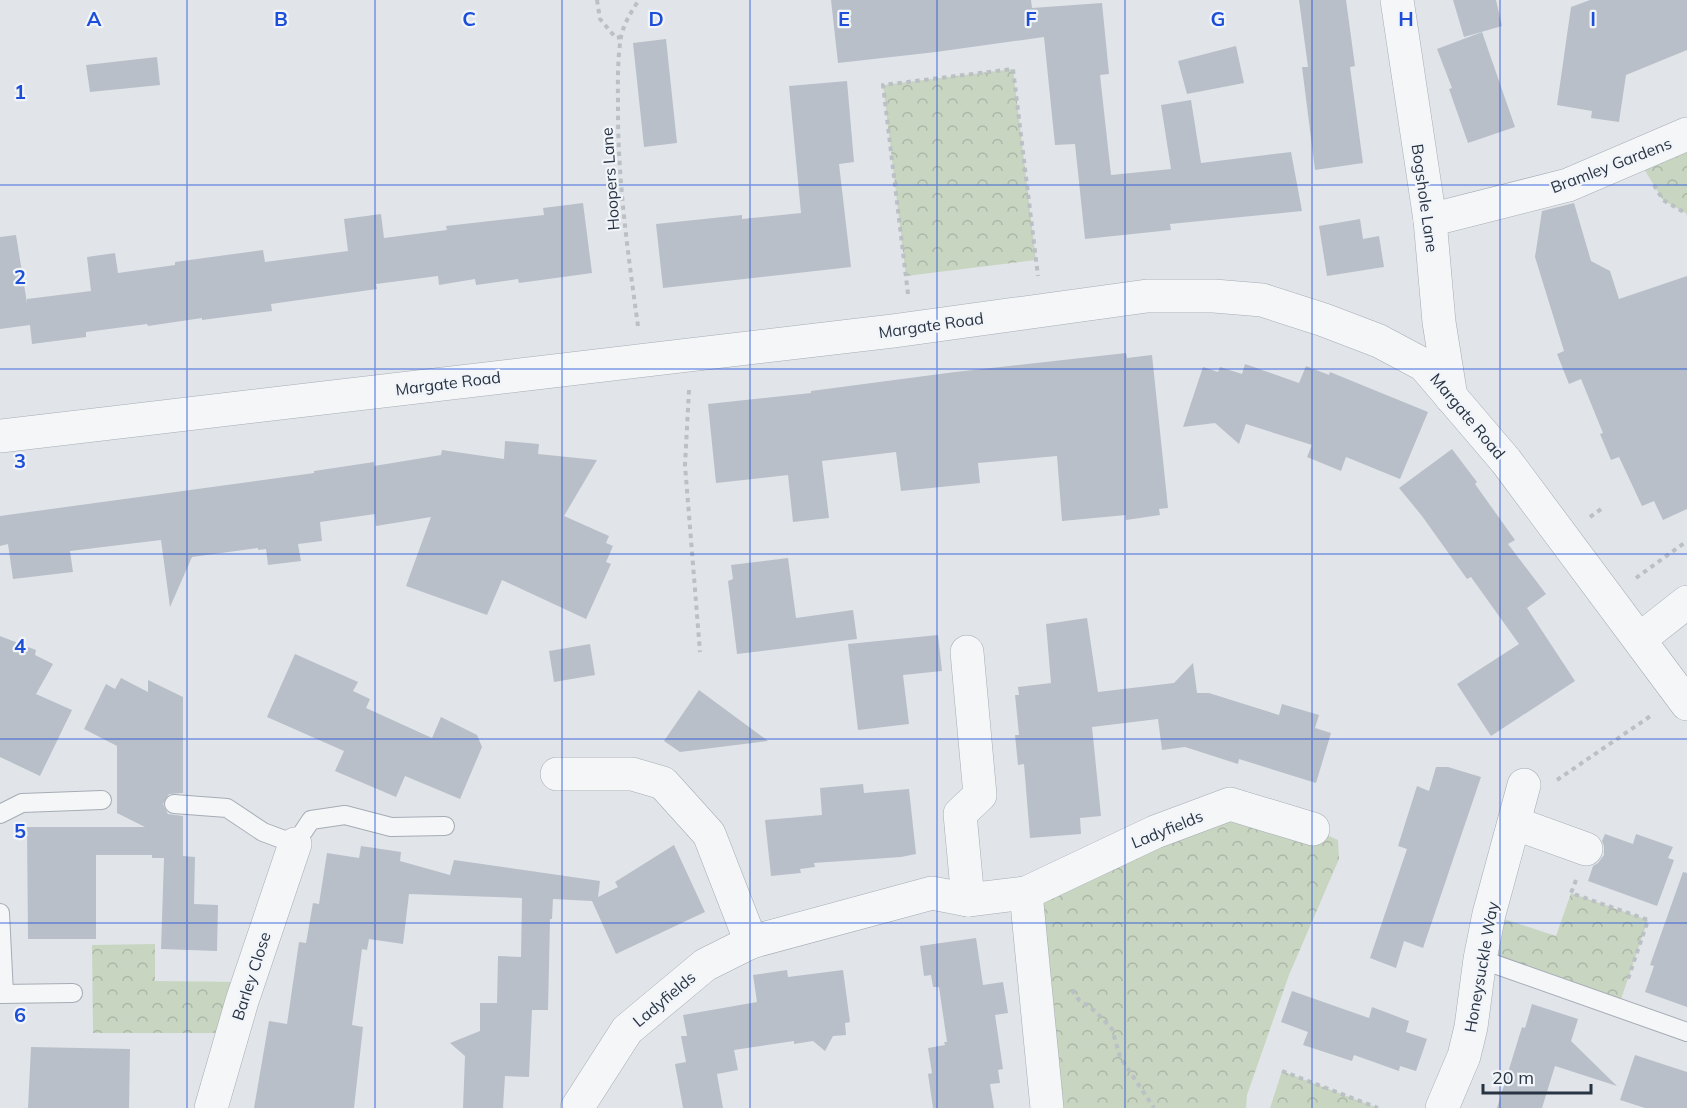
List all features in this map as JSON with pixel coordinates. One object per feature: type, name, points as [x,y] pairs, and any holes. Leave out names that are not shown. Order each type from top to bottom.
[{"type":"street","name":"Bogshole Lane","points":[[1397,0],[1430,220],[1439,322],[1451,397]]},
{"type":"street","name":"Bramley Gardens","points":[[1430,220],[1568,185],[1687,134]]},
{"type":"street","name":"Margate Road","points":[[0,436],[913,328],[1147,296],[1214,296],[1262,300],[1324,320],[1388,346],[1424,365],[1506,461],[1684,700]]},
{"type":"street","points":[[1640,639],[1687,602]]},
{"type":"street","points":[[967,652],[980,795],[960,814],[968,900]]},
{"type":"street","points":[[557,774],[632,774],[663,783],[710,834],[751,942]]},
{"type":"street","name":"Honeysuckle Way","points":[[1442,1108],[1464,1056],[1471,1027],[1480,959],[1489,914],[1524,785]]},
{"type":"street","name":"Ladyfields","points":[[577,1108],[627,1030],[705,964],[751,942],[933,893],[968,900],[1026,893],[1155,832],[1230,804],[1313,829]]},
{"type":"street","points":[[1514,823],[1586,849]]},
{"type":"street","name":"Barley Close","points":[[211,1108],[242,1001],[295,844]]},
{"type":"street","points":[[1026,893],[1047,1108]]},
{"type":"lane","points":[[0,814],[22,803],[102,800]]},
{"type":"lane","points":[[174,804],[227,808],[263,832],[295,844],[312,820],[345,815],[391,827],[445,826]]},
{"type":"lane","points":[[0,913],[2,994],[73,993]]},
{"type":"lane","points":[[1480,959],[1687,1032]]},
{"type":"path","points":[[597,0],[600,19],[616,38],[621,37]]},
{"type":"path","name":"Hoopers Lane","points":[[639,0],[627,17],[621,37],[618,154],[625,230],[642,359]]},
{"type":"path","points":[[913,328],[883,85],[1013,69],[1043,310]]},
{"type":"path","points":[[1636,156],[1663,200],[1687,214]]},
{"type":"path","points":[[692,353],[685,465],[700,652]]},
{"type":"path","points":[[1524,785],[1550,785],[1684,700]]},
{"type":"path","points":[[1586,849],[1571,893],[1648,920],[1618,1008]]},
{"type":"path","points":[[1034,967],[1059,965],[1079,1000],[1095,1011],[1112,1029],[1120,1058],[1154,1108]]},
{"type":"path","points":[[1282,1071],[1378,1108]]},
{"type":"green space","points":[[1013,69],[1036,260],[906,276],[883,85]]},
{"type":"green space","points":[[1687,132],[1687,214],[1663,200],[1636,156]]},
{"type":"green space","points":[[1230,804],[1313,829],[1338,840],[1339,859],[1289,975],[1247,1095],[1246,1108],[1047,1108],[1026,893]]},
{"type":"green space","points":[[1571,893],[1648,920],[1618,1008],[1480,959],[1489,914],[1556,936]]},
{"type":"green space","points":[[155,944],[155,981],[248,982],[233,1033],[93,1033],[92,945]]},
{"type":"green space","points":[[1282,1071],[1378,1108],[1270,1108]]},
{"type":"building","points":[[831,0],[1031,0],[1032,8],[1102,3],[1109,74],[1100,75],[1111,175],[1171,169],[1161,105],[1191,100],[1201,163],[1291,152],[1302,211],[1170,224],[1171,230],[1085,239],[1075,144],[1055,145],[1044,37],[838,63]]},
{"type":"building","points":[[1299,0],[1346,0],[1355,66],[1350,67],[1363,163],[1315,170],[1302,67],[1308,67]]},
{"type":"building","points":[[1453,0],[1496,0],[1502,26],[1464,37]]},
{"type":"building","points":[[1590,0],[1687,0],[1687,50],[1626,75],[1619,122],[1591,118],[1592,111],[1557,105],[1571,7]]},
{"type":"building","points":[[1482,32],[1515,127],[1468,143],[1449,89],[1452,88],[1437,49]]},
{"type":"building","points":[[666,39],[677,143],[644,147],[633,43]]},
{"type":"building","points":[[1236,46],[1244,83],[1187,94],[1178,61]]},
{"type":"building","points":[[157,57],[160,85],[90,92],[86,65]]},
{"type":"building","points":[[847,81],[854,162],[839,164],[851,267],[663,288],[656,224],[742,215],[742,219],[801,213],[789,86]]},
{"type":"building","points":[[583,203],[592,273],[519,283],[518,279],[476,285],[475,279],[439,285],[438,276],[376,284],[377,289],[271,304],[272,311],[86,332],[86,337],[32,344],[30,325],[0,329],[0,237],[16,235],[27,303],[27,299],[91,291],[87,257],[115,253],[118,273],[175,265],[175,262],[263,250],[265,262],[348,251],[344,219],[381,214],[384,238],[447,230],[446,226],[544,215],[543,208]]},
{"type":"building","points":[[1574,203],[1591,261],[1610,271],[1619,299],[1687,276],[1687,509],[1663,520],[1654,501],[1642,506],[1619,457],[1611,460],[1600,434],[1603,433],[1581,379],[1569,384],[1557,354],[1564,351],[1535,257],[1542,211]]},
{"type":"building","points":[[1360,219],[1363,239],[1379,236],[1384,267],[1327,276],[1319,226]]},
{"type":"building","points":[[1126,353],[1127,358],[1152,355],[1168,508],[1159,509],[1160,515],[1126,520],[1126,515],[1062,521],[1057,456],[978,463],[980,483],[901,491],[896,452],[822,461],[829,518],[793,522],[788,475],[716,483],[708,404],[811,393],[811,391],[955,372]]},
{"type":"building","points":[[1245,364],[1299,383],[1306,366],[1329,375],[1330,372],[1428,412],[1400,479],[1346,457],[1341,471],[1307,457],[1312,445],[1246,424],[1239,444],[1215,423],[1183,427],[1203,367],[1218,372],[1220,367],[1242,374]]},
{"type":"building","points":[[505,441],[539,444],[538,454],[597,460],[564,516],[609,536],[606,543],[613,546],[606,562],[611,564],[586,619],[502,580],[487,615],[406,586],[431,517],[376,526],[375,514],[320,522],[322,541],[298,544],[301,561],[268,565],[266,549],[258,550],[258,548],[192,557],[170,607],[161,540],[70,551],[73,572],[13,579],[8,544],[0,546],[0,516],[314,473],[314,471],[374,462],[374,466],[441,455],[442,450],[504,459]]},
{"type":"building","points":[[1452,449],[1515,540],[1508,544],[1546,594],[1527,608],[1575,681],[1491,736],[1457,684],[1519,644],[1471,577],[1467,579],[1399,488]]},
{"type":"building","points":[[788,558],[796,618],[853,610],[857,639],[737,654],[728,581],[733,579],[731,565]]},
{"type":"building","points":[[1087,618],[1098,692],[1174,683],[1193,663],[1197,693],[1209,693],[1279,715],[1282,704],[1319,715],[1315,728],[1331,733],[1316,783],[1239,759],[1238,764],[1185,747],[1162,750],[1158,719],[1092,727],[1101,816],[1080,818],[1081,834],[1030,838],[1024,764],[1018,765],[1015,735],[1019,735],[1015,695],[1019,695],[1018,687],[1051,683],[1046,624]]},
{"type":"building","points":[[938,635],[942,671],[903,675],[909,724],[858,730],[848,644]]},
{"type":"building","points":[[0,636],[36,650],[35,655],[53,664],[36,694],[72,710],[40,776],[0,757]]},
{"type":"building","points":[[590,644],[595,675],[554,682],[549,651]]},
{"type":"building","points":[[295,654],[358,682],[353,691],[370,699],[366,708],[432,738],[441,717],[477,735],[482,747],[460,799],[405,776],[396,797],[335,771],[344,751],[267,717]]},
{"type":"building","points":[[121,678],[148,692],[148,680],[183,697],[183,793],[169,794],[163,804],[168,814],[183,816],[183,856],[195,857],[194,904],[218,905],[217,951],[161,949],[164,858],[152,858],[152,855],[96,855],[96,939],[28,939],[27,827],[145,827],[117,813],[117,746],[84,729],[106,684],[115,689]]},
{"type":"building","points":[[699,690],[768,741],[680,752],[664,741]]},
{"type":"building","points":[[1436,767],[1448,767],[1481,777],[1423,948],[1404,941],[1396,968],[1370,958],[1407,849],[1398,846],[1417,786],[1429,791]]},
{"type":"building","points":[[863,784],[864,793],[909,789],[916,854],[814,863],[815,867],[800,869],[801,873],[771,876],[765,820],[822,815],[820,788]]},
{"type":"building","points":[[1605,834],[1633,844],[1636,834],[1673,847],[1668,858],[1674,860],[1657,906],[1588,881],[1593,866],[1604,855],[1602,841]]},
{"type":"building","points":[[674,845],[705,912],[616,954],[592,901],[553,899],[552,919],[550,919],[548,1010],[532,1010],[529,1077],[505,1076],[503,1108],[463,1108],[465,1056],[450,1043],[480,1031],[480,1003],[497,1003],[498,956],[521,957],[522,898],[409,894],[403,944],[369,939],[367,950],[362,949],[352,1025],[363,1027],[354,1108],[254,1108],[269,1021],[287,1024],[299,942],[306,943],[313,903],[319,904],[327,853],[359,858],[361,846],[401,852],[400,861],[450,875],[454,860],[600,881],[598,897],[618,887],[615,882]]},
{"type":"building","points":[[1683,872],[1687,873],[1687,1007],[1645,992],[1654,966],[1650,965]]},
{"type":"building","points":[[976,938],[983,985],[1003,982],[1008,1013],[995,1015],[1003,1069],[998,1070],[1000,1083],[990,1084],[994,1108],[933,1108],[928,1074],[932,1073],[928,1048],[945,1045],[944,1042],[947,1042],[939,987],[933,987],[931,975],[924,976],[920,946]]},
{"type":"building","points":[[787,970],[788,977],[843,970],[850,1022],[845,1023],[846,1035],[833,1036],[825,1051],[813,1041],[794,1044],[794,1041],[734,1050],[738,1070],[717,1074],[723,1108],[683,1108],[675,1064],[686,1062],[681,1036],[687,1036],[683,1015],[757,1002],[753,975]]},
{"type":"building","points":[[1292,991],[1369,1018],[1372,1007],[1409,1021],[1406,1032],[1427,1039],[1416,1071],[1400,1066],[1399,1071],[1354,1055],[1352,1061],[1303,1045],[1308,1032],[1281,1022]]},
{"type":"building","points":[[1532,1004],[1578,1019],[1571,1041],[1617,1086],[1555,1066],[1542,1108],[1497,1108],[1522,1027],[1525,1028]]},
{"type":"building","points":[[31,1047],[130,1049],[129,1108],[28,1108]]},
{"type":"building","points":[[1635,1055],[1687,1072],[1687,1108],[1645,1108],[1620,1100]]}]
